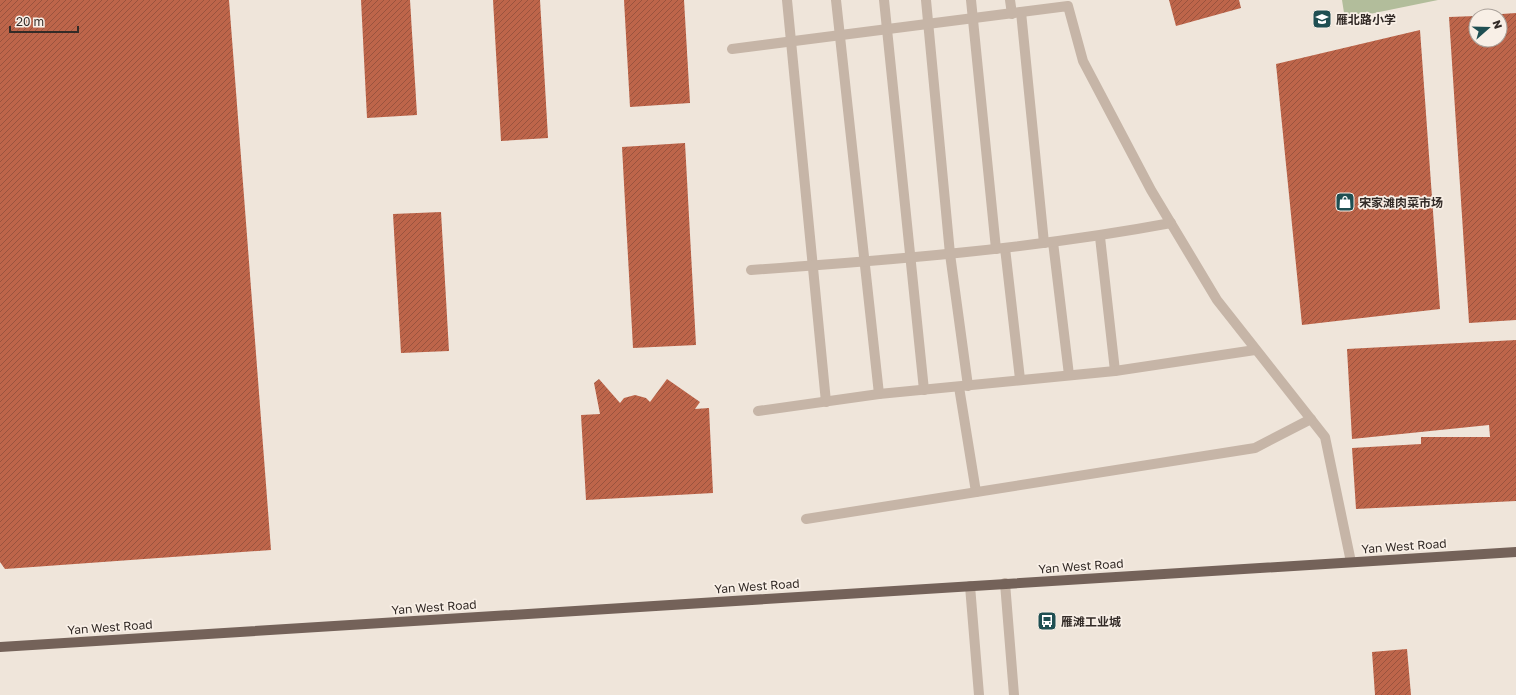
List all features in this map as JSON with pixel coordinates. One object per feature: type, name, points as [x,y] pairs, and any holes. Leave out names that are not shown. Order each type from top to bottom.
[{"type":"main road","name":"Yan West Road","points":[[0,647],[1516,552]]},
{"type":"street","points":[[787,0],[826,402]]},
{"type":"street","points":[[836,0],[879,394]]},
{"type":"street","points":[[884,0],[924,390]]},
{"type":"street","points":[[926,0],[950,254],[976,492]]},
{"type":"street","points":[[971,0],[1000,248],[1020,379]]},
{"type":"street","points":[[1010,0],[1016,13],[1069,375]]},
{"type":"street","points":[[732,49],[1068,6],[1082,62],[1171,224],[1217,300],[1325,437],[1351,562]]},
{"type":"street","points":[[751,270],[950,254],[1100,237],[1171,224]]},
{"type":"street","points":[[1100,237],[1115,370]]},
{"type":"street","points":[[758,411],[879,394],[964,387],[1020,379],[1115,370],[1255,350]]},
{"type":"street","points":[[806,519],[1255,448],[1311,420]]},
{"type":"street","points":[[1005,583],[1014,695]]},
{"type":"street","points":[[970,586],[979,695]]},
{"type":"green space","points":[[1342,0],[1438,0],[1345,19]]},
{"type":"building","points":[[0,0],[229,0],[271,550],[5,569],[0,562]]},
{"type":"building","points":[[361,0],[410,0],[417,115],[367,118]]},
{"type":"building","points":[[493,0],[540,0],[548,138],[501,141]]},
{"type":"building","points":[[624,0],[684,0],[690,103],[630,107]]},
{"type":"building","points":[[1169,0],[1239,0],[1241,8],[1176,26]]},
{"type":"building","points":[[1516,13],[1516,320],[1469,323],[1449,17],[1468,16],[1468,48],[1508,48],[1508,14]]},
{"type":"building","points":[[1420,30],[1440,309],[1302,325],[1276,64]]},
{"type":"building","points":[[685,143],[696,345],[633,348],[622,147]]},
{"type":"building","points":[[441,212],[449,351],[401,353],[393,214]]},
{"type":"building","points":[[1516,340],[1516,501],[1356,509],[1352,448],[1421,444],[1421,437],[1490,437],[1489,425],[1352,439],[1347,349]]},
{"type":"building","points":[[599,379],[620,403],[624,398],[635,395],[646,398],[650,402],[667,379],[700,402],[695,409],[709,408],[713,493],[586,500],[581,415],[600,414],[594,383]]},
{"type":"building","points":[[1407,649],[1411,695],[1375,695],[1372,652]]},
{"type":"place","name":"雁北路小学","points":[[1322,19]]},
{"type":"place","name":"宋家滩肉菜市场","points":[[1345,202]]},
{"type":"place","name":"雁滩工业城","points":[[1047,621]]}]
